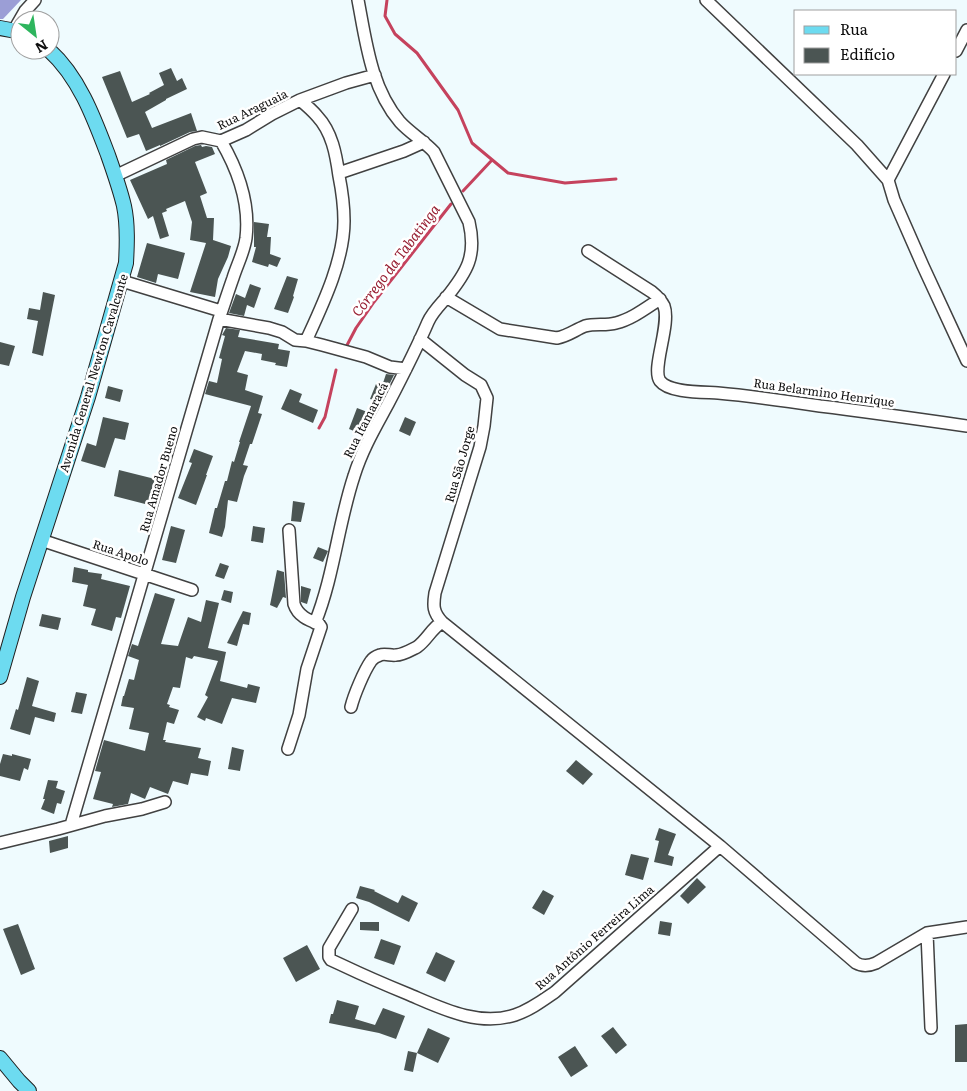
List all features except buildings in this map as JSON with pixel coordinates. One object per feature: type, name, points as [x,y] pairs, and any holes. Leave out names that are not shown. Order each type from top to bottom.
[{"type":"main road","name":"Avenida General Newton Cavalcante","points":[[0,677],[23,597],[88,397],[126,263],[127,235],[124,208],[116,176],[92,115],[77,85],[59,60]]},
{"type":"main road","points":[[0,1058],[29,1091]]},
{"type":"street","points":[[25,10],[35,0]]},
{"type":"street","points":[[339,172],[395,154],[424,142],[401,123],[391,110],[377,84],[365,40],[358,0]]},
{"type":"street","points":[[706,0],[856,145],[888,180],[894,200],[967,361]]},
{"type":"street","points":[[957,49],[967,30]]},
{"type":"street","name":"Rua Araguaia","points":[[116,176],[192,139],[202,137],[221,141],[246,130],[300,100],[346,83],[375,75]]},
{"type":"street","points":[[888,180],[943,75]]},
{"type":"street","points":[[300,100],[316,114],[327,129],[335,152],[339,172],[344,222],[338,259],[325,299],[306,341]]},
{"type":"street","name":"Rua Amador Bueno","points":[[71,825],[220,315],[246,239],[247,221],[240,183],[234,166],[221,141]]},
{"type":"street","name":"Rua Itamaracá","points":[[288,749],[299,715],[307,669],[321,629],[317,624],[354,476],[364,448],[406,369],[432,314],[464,273],[471,258],[472,244],[468,222],[440,162],[434,152],[424,142]]},
{"type":"street","points":[[446,297],[500,329],[557,338],[564,337],[586,326],[616,323],[635,315],[660,299],[588,251]]},
{"type":"street","points":[[122,280],[220,315],[282,332],[295,340],[306,341],[406,369]]},
{"type":"street","name":"Rua Belarmino Henrique","points":[[660,299],[666,314],[658,364],[658,378],[665,386],[678,390],[740,395],[967,426]]},
{"type":"street","name":"Rua São Jorge","points":[[420,339],[465,375],[481,385],[487,398],[480,447],[435,593],[433,607],[436,615],[442,622]]},
{"type":"street","points":[[290,530],[294,604],[300,615],[317,624]]},
{"type":"street","name":"Rua Apolo","points":[[41,540],[192,590]]},
{"type":"street","points":[[351,707],[366,669],[373,658],[383,654],[396,656],[415,648],[442,622],[720,846],[860,966],[870,966],[927,933],[967,927]]},
{"type":"street","points":[[0,843],[105,816],[142,810],[165,802]]},
{"type":"street","name":"Rua Antônio Ferreira Lima","points":[[352,909],[329,948],[331,960],[450,1012],[475,1018],[496,1019],[514,1015],[534,1007],[555,992],[720,846]]},
{"type":"street","points":[[927,933],[931,1028]]},
{"type":"shaded area","points":[[0,0],[21,0],[3,19],[0,19]]},
{"type":"waterway","name":"Córrego da Tabatinga","points":[[387,0],[385,16],[395,34],[417,53],[458,110],[472,143],[508,173],[565,183],[616,179]]},
{"type":"waterway","name":"Córrego da Tabatinga","points":[[463,191],[492,160]]},
{"type":"waterway","name":"Córrego da Tabatinga","points":[[345,349],[356,328],[374,302],[451,204]]},
{"type":"waterway","name":"Córrego da Tabatinga","points":[[319,428],[325,417],[336,370]]}]
